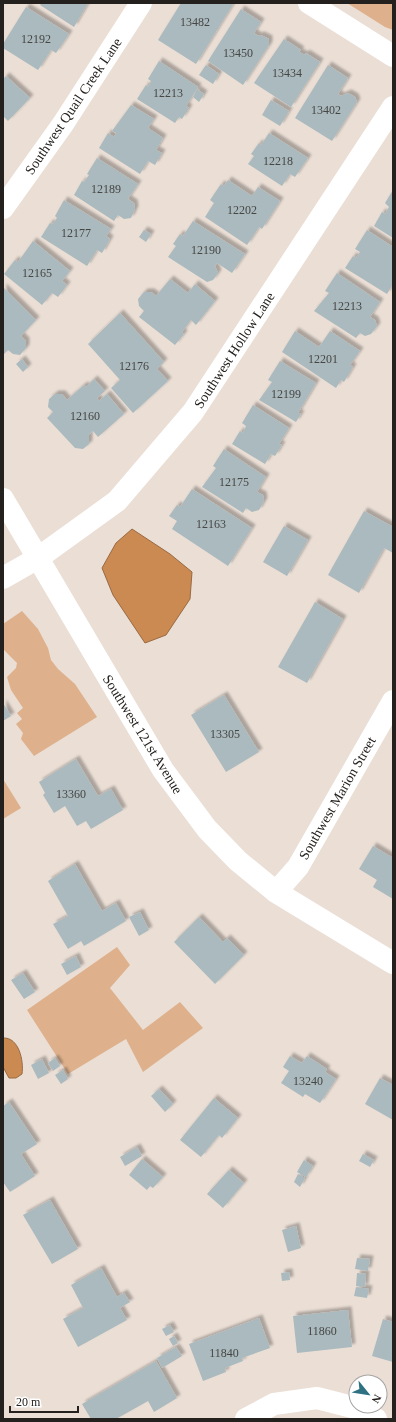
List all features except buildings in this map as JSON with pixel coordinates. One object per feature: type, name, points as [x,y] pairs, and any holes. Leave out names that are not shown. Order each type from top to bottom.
[{"type":"street","name":"Southwest Quail Creek Lane","points":[[3,208],[63,124],[141,3]]},
{"type":"street","points":[[309,3],[393,56]]},
{"type":"street","name":"Southwest Hollow Lane","points":[[3,578],[38,558],[117,501],[193,412],[393,107]]},
{"type":"street","name":"Southwest 121st Avenue","points":[[3,499],[170,780],[207,829],[238,861],[276,892],[393,963]]},
{"type":"street","name":"Southwest Marion Street","points":[[276,892],[298,867],[393,701]]},
{"type":"street","points":[[246,1419],[274,1404],[317,1398],[360,1409],[376,1419]]},
{"type":"shaded area","points":[[347,3],[393,3],[393,30],[385,27]]},
{"type":"shaded area","points":[[132,529],[170,554],[192,572],[190,599],[166,635],[145,643],[113,595],[102,568],[116,543]]},
{"type":"shaded area","points":[[22,611],[38,629],[48,648],[51,660],[58,669],[75,684],[97,717],[34,756],[21,739],[23,733],[16,724],[22,719],[17,713],[23,708],[11,690],[7,677],[16,668],[17,663],[3,649],[3,624]]},
{"type":"shaded area","points":[[3,779],[21,808],[3,819]]},
{"type":"shaded area","points":[[117,947],[130,965],[110,988],[143,1030],[180,1002],[203,1028],[143,1072],[126,1039],[68,1074],[27,1010]]},
{"type":"shaded area","points":[[3,1038],[13,1041],[17,1046],[21,1057],[22,1074],[16,1078],[9,1078],[3,1067]]}]
